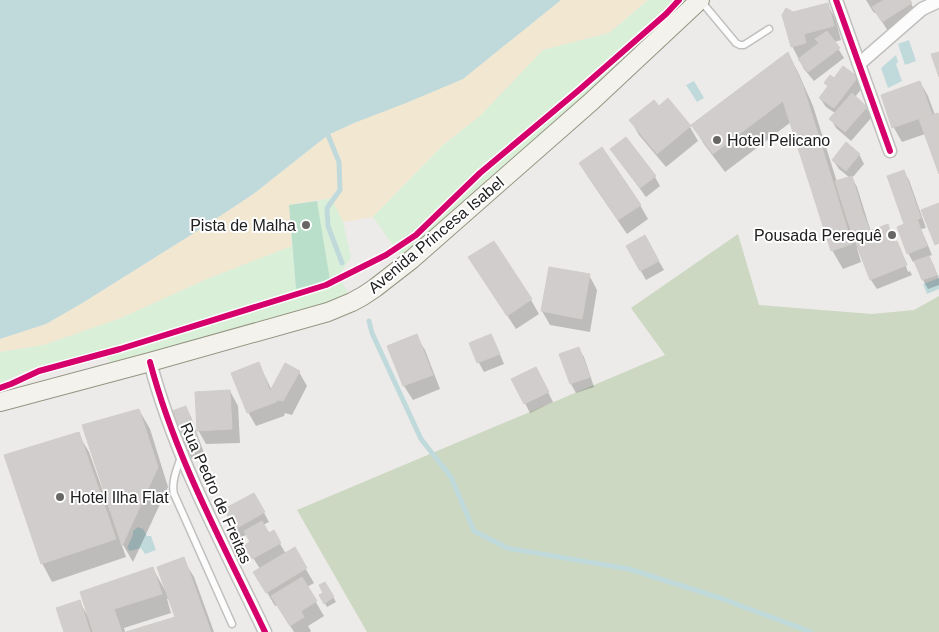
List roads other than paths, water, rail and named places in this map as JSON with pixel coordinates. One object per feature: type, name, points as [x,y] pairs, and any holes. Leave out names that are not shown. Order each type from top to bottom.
[{"type":"main road","name":"Avenida Princesa Isabel","points":[[0,402],[328,312],[352,302],[369,292],[411,260],[592,101],[700,0]]},
{"type":"street","points":[[836,0],[890,151]]},
{"type":"street","points":[[858,64],[922,9],[939,1]]},
{"type":"street","name":"Rua Pedro de Freitas","points":[[150,362],[181,456],[265,632]]},
{"type":"lane","points":[[700,0],[736,43],[740,45],[744,45],[768,29]]},
{"type":"lane","points":[[181,456],[172,488],[232,624]]},
{"type":"water","points":[[0,0],[561,0],[463,79],[328,135],[252,195],[84,302],[46,324],[0,339]]},
{"type":"water","points":[[909,40],[916,61],[905,65],[898,44]]},
{"type":"water","points":[[896,55],[898,62],[896,64],[902,81],[888,88],[881,68]]},
{"type":"water","points":[[694,81],[704,98],[697,102],[686,85]]},
{"type":"water","points":[[939,278],[939,289],[927,294],[923,284]]},
{"type":"water","points":[[138,527],[143,529],[147,536],[151,536],[156,550],[145,554],[141,548],[130,551],[127,548],[133,531]]},
{"type":"waterway","points":[[328,135],[339,162],[340,190],[327,208],[328,226],[342,263]]},
{"type":"waterway","points":[[369,321],[372,333],[421,439],[451,477],[474,531],[507,548],[629,569],[720,598],[811,632]]},
{"type":"place","name":"Hotel Pelicano","points":[[717,140]]},
{"type":"place","name":"Pista de Malha","points":[[306,225]]},
{"type":"place","name":"Pousada Perequê","points":[[892,235]]},
{"type":"place","name":"Hotel Ilha Flat","points":[[60,497]]}]
